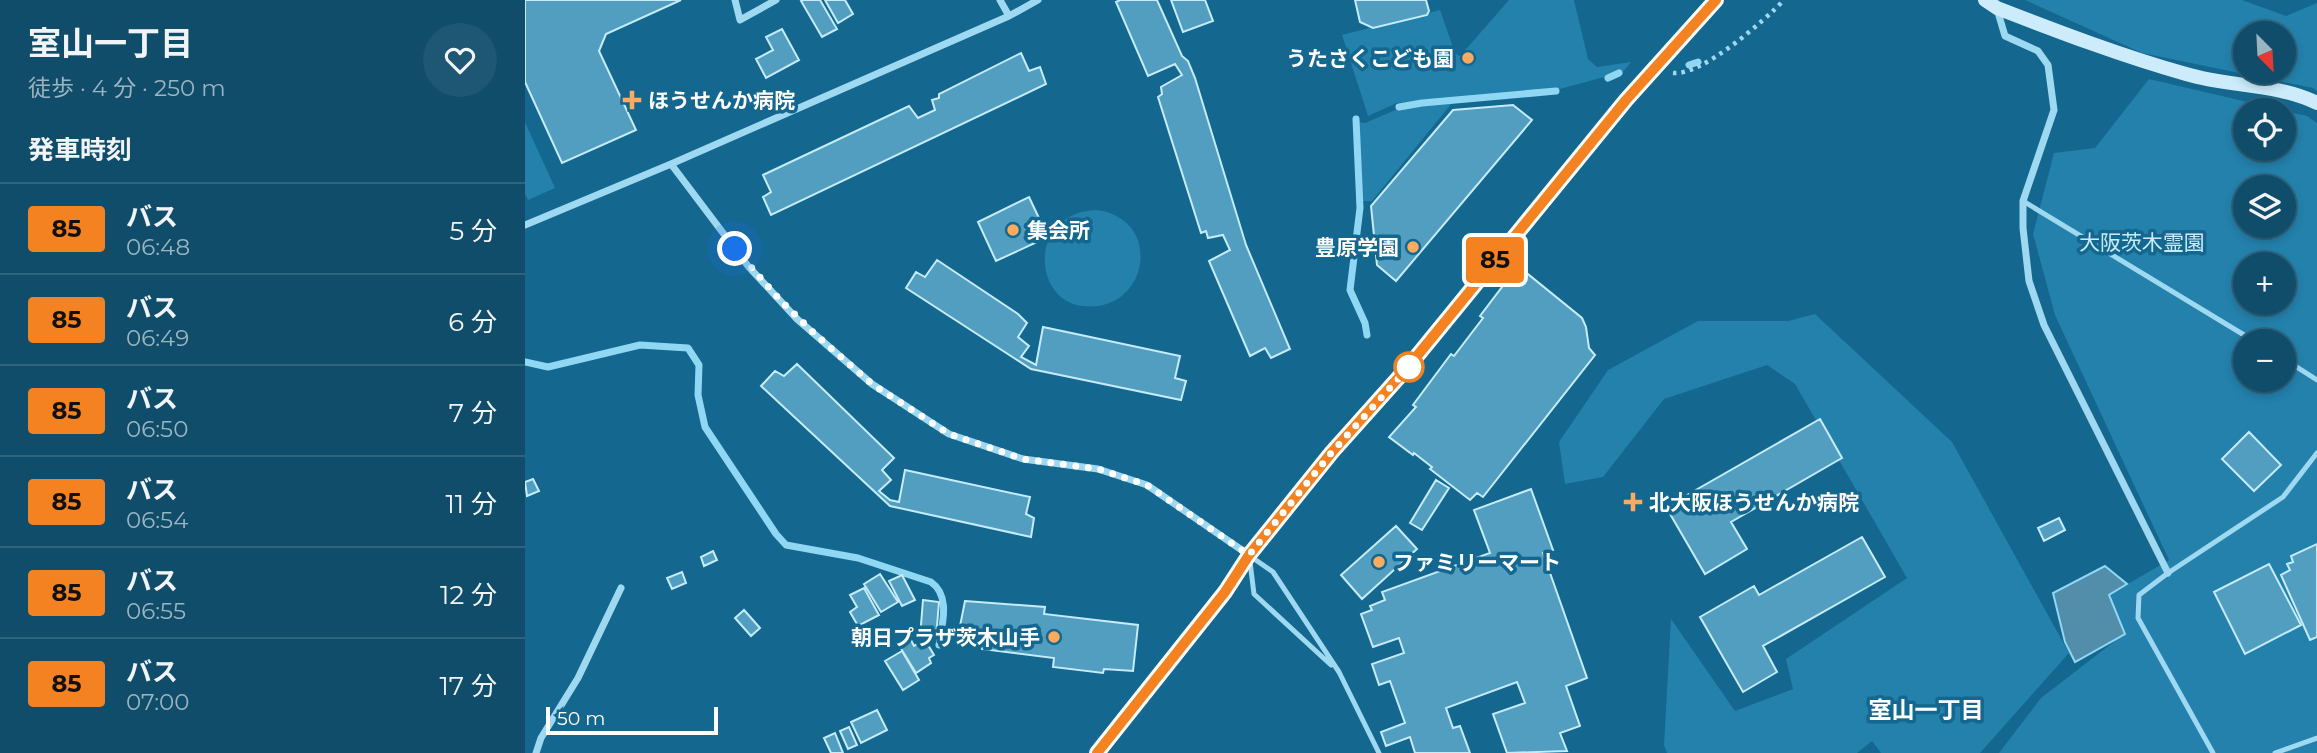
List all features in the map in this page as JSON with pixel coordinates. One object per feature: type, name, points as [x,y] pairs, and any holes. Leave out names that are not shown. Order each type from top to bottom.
[{"type":"street","points":[[735,0],[740,20],[776,0]]},
{"type":"street","points":[[1000,0],[1009,16]]},
{"type":"street","points":[[525,225],[1009,16],[1038,0]]},
{"type":"street","points":[[1097,753],[1332,452],[1408,367],[1626,100],[1716,0]]},
{"type":"street","points":[[1991,4],[2090,43],[2189,75],[2290,92],[2317,103]]},
{"type":"street","points":[[1991,4],[2005,36],[2038,51],[2048,65],[2055,110],[2023,201],[2029,281],[2045,325],[2168,573]]},
{"type":"street","points":[[671,164],[748,266],[797,319],[872,384],[949,434],[1023,459],[1098,469],[1147,485],[1249,555]]},
{"type":"street","points":[[535,753],[541,738],[578,678],[621,588]]},
{"type":"lane","points":[[2023,201],[2234,329]]},
{"type":"lane","points":[[2296,367],[2317,380]]},
{"type":"lane","points":[[2213,753],[2138,618],[2139,595],[2283,497],[2317,453]]},
{"type":"lane","points":[[1249,555],[1254,594],[1339,672]]},
{"type":"lane","points":[[1249,555],[1273,572],[1339,672],[1379,753]]},
{"type":"lane","points":[[2275,753],[2317,738]]},
{"type":"path","points":[[1673,73],[1681,74],[1707,62],[1758,26],[1784,0]]},
{"type":"green space","name":"うたさくこども園","points":[[1509,0],[1574,0],[1588,59],[1597,67],[1631,62],[1623,72],[1556,90],[1397,103],[1368,116],[1342,35],[1440,10],[1455,53],[1460,56]]},
{"type":"green space","points":[[2025,0],[2242,0],[2286,16],[2317,3],[2317,91],[2293,84],[2296,84],[2296,21],[2233,21],[2233,72],[2142,53]]},
{"type":"green space","name":"大阪茨木霊園","points":[[2149,79],[2233,99],[2233,161],[2296,161],[2296,114],[2307,116],[2317,123],[2317,753],[1999,753],[2041,698],[2124,634],[2109,595],[2169,560],[2055,315],[2033,234],[2054,153],[2095,148]]},
{"type":"green space","points":[[1452,103],[1372,201],[1361,201],[1358,122],[1365,123],[1400,108]]},
{"type":"green space","points":[[525,122],[555,188],[528,200],[525,194]]},
{"type":"green space","points":[[1096,210],[1118,217],[1132,230],[1140,246],[1140,264],[1134,281],[1122,295],[1105,304],[1082,306],[1066,301],[1054,289],[1047,274],[1045,257],[1048,240],[1058,226],[1074,215]]},
{"type":"green space","points":[[1815,314],[1952,442],[2069,653],[1980,753],[1881,753],[1872,741],[1857,753],[1667,753],[1664,745],[1671,619],[1735,711],[1793,689],[1786,659],[1907,578],[1795,384],[1767,365],[1664,399],[1603,477],[1565,484],[1559,442],[1608,370],[1698,321],[1788,321]]},
{"type":"shaded area","points":[[2105,566],[2127,584],[2109,595],[2125,634],[2075,662],[2065,642],[2053,593]]},
{"type":"building","points":[[525,0],[681,0],[606,34],[599,51],[636,130],[562,163],[525,82]]},
{"type":"building","points":[[820,0],[837,29],[822,37],[801,1]]},
{"type":"building","points":[[825,0],[845,0],[853,14],[838,23]]},
{"type":"building","points":[[1157,0],[1182,56],[1188,61],[1246,245],[1290,349],[1271,358],[1265,348],[1250,356],[1209,261],[1230,250],[1223,235],[1208,238],[1206,231],[1201,233],[1158,97],[1162,94],[1161,87],[1182,75],[1175,64],[1148,76],[1116,2]]},
{"type":"building","points":[[1171,0],[1205,0],[1213,21],[1183,32]]},
{"type":"building","points":[[1355,0],[1426,0],[1429,11],[1427,15],[1373,28],[1360,22]]},
{"type":"building","points":[[782,29],[799,60],[766,78],[756,59],[773,50],[766,37]]},
{"type":"building","points":[[1021,53],[1029,71],[1040,67],[1046,84],[771,215],[763,197],[771,192],[763,175],[909,106],[918,118],[935,110],[932,100],[939,98],[939,94]]},
{"type":"building","points":[[1513,105],[1532,120],[1396,281],[1377,265],[1371,206],[1453,110]]},
{"type":"building","name":"集会所","points":[[1029,197],[1048,237],[996,261],[978,222]]},
{"type":"building","points":[[937,260],[1018,314],[1027,323],[1018,337],[1029,346],[1021,357],[1036,365],[1043,327],[1180,356],[1175,378],[1186,381],[1181,400],[1031,369],[906,288],[916,272],[925,277]]},
{"type":"building","points":[[1518,266],[1582,318],[1589,348],[1595,355],[1483,497],[1477,493],[1470,500],[1414,453],[1413,455],[1389,437],[1416,407],[1413,405],[1451,354],[1454,356],[1483,318],[1480,316]]},
{"type":"building","points":[[797,364],[894,458],[882,470],[891,480],[879,491],[890,500],[899,502],[905,470],[1030,497],[1026,514],[1034,518],[1031,537],[890,506],[761,386],[775,371],[784,376]]},
{"type":"building","points":[[1820,419],[1842,458],[1731,522],[1747,549],[1705,574],[1666,507]]},
{"type":"building","points":[[2249,432],[2281,465],[2254,491],[2222,459]]},
{"type":"building","points":[[533,479],[539,491],[527,496],[525,482]]},
{"type":"building","points":[[1436,480],[1449,488],[1422,530],[1410,523]]},
{"type":"building","points":[[1531,489],[1553,550],[1543,553],[1587,678],[1566,686],[1580,726],[1560,733],[1567,751],[1507,753],[1493,714],[1525,703],[1517,682],[1446,708],[1453,728],[1460,726],[1470,753],[1415,753],[1410,737],[1386,746],[1381,732],[1405,723],[1390,681],[1379,685],[1372,664],[1404,653],[1399,638],[1373,647],[1361,614],[1372,610],[1370,606],[1385,600],[1382,592],[1490,553],[1474,510]]},
{"type":"building","points":[[2059,518],[2065,530],[2044,541],[2038,528]]},
{"type":"building","name":"ファミリーマート","points":[[1396,526],[1417,549],[1362,599],[1341,575]]},
{"type":"building","points":[[1862,537],[1885,577],[1763,646],[1777,672],[1743,692],[1700,617],[1754,586],[1759,595]]},
{"type":"building","points":[[2317,544],[2317,637],[2310,640],[2281,575],[2290,570],[2287,564],[2293,562],[2291,556]]},
{"type":"building","points":[[713,551],[717,560],[704,566],[701,557]]},
{"type":"building","points":[[2269,564],[2301,625],[2245,654],[2214,592]]},
{"type":"building","points":[[682,572],[686,583],[672,589],[667,578]]},
{"type":"building","points":[[880,574],[898,602],[881,612],[864,584]]},
{"type":"building","points":[[902,575],[915,600],[902,606],[889,581]]},
{"type":"building","points":[[864,588],[879,615],[858,626],[850,612],[857,607],[850,595]]},
{"type":"building","points":[[923,600],[939,602],[936,638],[920,637]]},
{"type":"building","name":"朝日プラザ茨木山手","points":[[965,601],[1045,607],[1044,614],[1138,625],[1133,671],[1104,669],[1103,673],[1053,667],[1054,658],[982,649],[984,638],[958,636]]},
{"type":"building","points":[[744,610],[760,628],[751,636],[735,618]]},
{"type":"building","points":[[911,640],[914,646],[925,640],[934,655],[929,658],[931,663],[916,673],[900,647]]},
{"type":"building","points":[[902,651],[919,680],[903,690],[885,661]]},
{"type":"building","points":[[877,710],[887,730],[861,743],[851,722]]},
{"type":"building","points":[[849,727],[857,745],[848,749],[840,731]]},
{"type":"building","points":[[835,733],[843,753],[831,753],[824,738]]},
{"type":"waterway","points":[[1689,65],[1698,62]]},
{"type":"waterway","points":[[1608,78],[1619,73]]},
{"type":"waterway","points":[[1399,107],[1556,91]]},
{"type":"waterway","points":[[1356,119],[1360,208],[1350,290],[1365,323],[1367,335]]},
{"type":"waterway","points":[[525,362],[548,367],[640,345],[688,348],[699,365],[698,395],[705,427],[776,534],[786,545],[858,558],[931,582],[937,588],[943,603],[939,645]]},
{"type":"bus line","name":"85","points":[[1097,753],[1332,452],[1408,367],[1626,100],[1716,0]]},
{"type":"place","name":"うたさくこども園","points":[[1468,58]]},
{"type":"place","name":"ほうせんか病院","points":[[632,100]]},
{"type":"place","name":"集会所","points":[[1013,230]]},
{"type":"place","name":"豊原学園","points":[[1413,247]]},
{"type":"place","name":"北大阪ほうせんか病院","points":[[1633,502]]},
{"type":"place","name":"ファミリーマート","points":[[1379,562]]},
{"type":"place","name":"朝日プラザ茨木山手","points":[[1054,637]]},
{"type":"district","name":"室山一丁目","points":[[1926,710]]},
{"type":"route","points":[[735,249],[797,319],[872,384],[949,434],[1023,459],[1098,469],[1147,485],[1249,555],[1332,452],[1409,367]]}]
